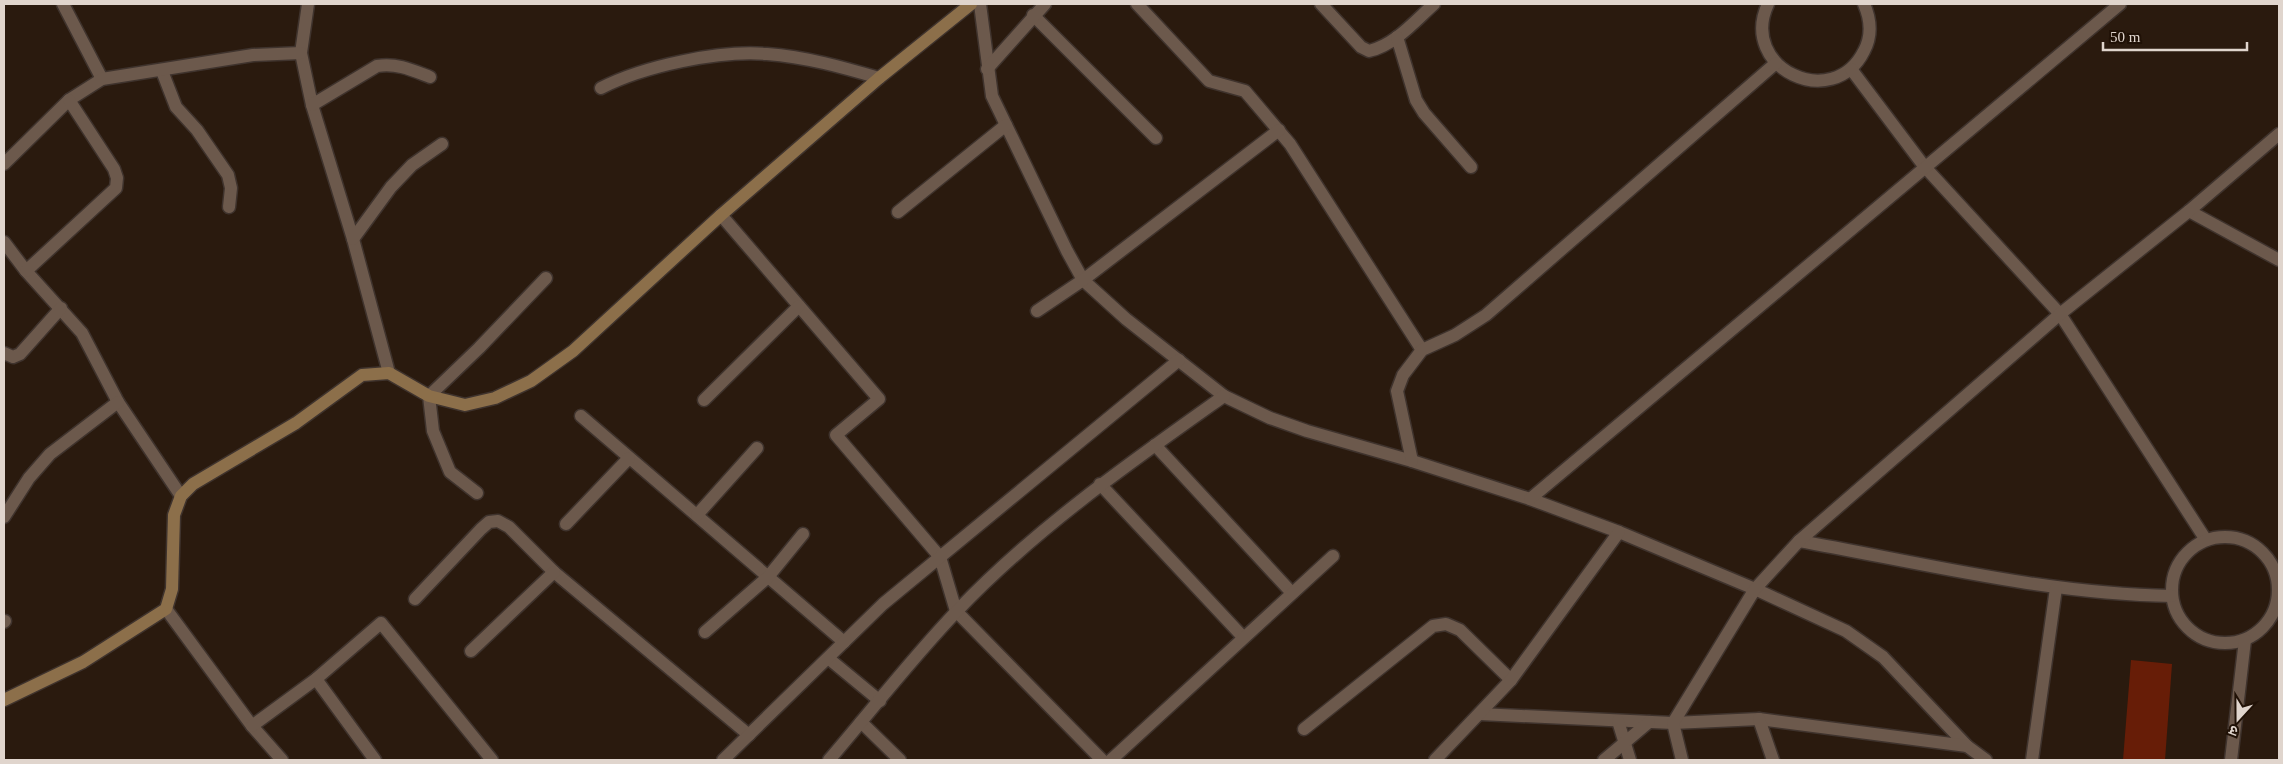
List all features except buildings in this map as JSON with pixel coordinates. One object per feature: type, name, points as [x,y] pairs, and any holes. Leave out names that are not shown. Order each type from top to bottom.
[{"type":"street","points":[[63,4],[102,79]]},
{"type":"street","points":[[308,4],[301,53],[312,105],[353,238],[388,373]]},
{"type":"street","points":[[4,700],[82,662],[166,610],[172,589],[174,515],[181,496],[193,484],[296,424],[362,375],[388,373],[429,396],[465,405],[495,398],[531,381],[573,351],[721,215],[879,78],[971,4]]},
{"type":"street","points":[[980,4],[992,96],[1083,280],[1126,319],[1224,396],[1279,421],[1412,461],[1619,532],[1755,589],[1846,631],[1883,657],[1967,746],[1986,760]]},
{"type":"street","points":[[987,69],[1045,4]]},
{"type":"street","points":[[1137,4],[1208,81],[1245,91],[1279,130],[1290,144],[1422,350]]},
{"type":"street","points":[[1322,4],[1355,41],[1369,51],[1380,48],[1397,37],[1434,4]]},
{"type":"street","points":[[1768,4],[1764,13],[1762,31],[1766,48],[1776,64],[1796,77],[1821,81],[1836,77],[1850,69],[1861,58],[1870,30],[1869,14],[1864,4]]},
{"type":"street","points":[[1530,500],[1924,166],[2120,4]]},
{"type":"street","points":[[1034,15],[1156,138]]},
{"type":"street","points":[[1397,37],[1416,100],[1424,113],[1471,167]]},
{"type":"street","points":[[4,164],[70,100],[102,79],[162,71],[253,54],[301,53]]},
{"type":"street","points":[[601,88],[624,76],[685,62],[731,55],[766,54],[802,59],[879,78]]},
{"type":"street","points":[[312,105],[378,66],[389,64],[403,66],[430,77]]},
{"type":"street","points":[[1412,461],[1398,391],[1403,375],[1422,350],[1455,335],[1486,315],[1776,64]]},
{"type":"street","points":[[1850,69],[1924,166],[2060,314],[2206,540]]},
{"type":"street","points":[[162,71],[176,107],[197,130],[228,175],[231,188],[229,207]]},
{"type":"street","points":[[26,270],[116,188],[117,178],[114,169],[70,100]]},
{"type":"street","points":[[898,212],[1006,125]]},
{"type":"street","points":[[1037,311],[1083,280],[1279,130]]},
{"type":"street","points":[[1682,760],[1673,723],[1755,589],[1799,541],[2060,314],[2189,211],[2279,134]]},
{"type":"street","points":[[353,238],[392,187],[412,165],[442,144]]},
{"type":"street","points":[[2189,211],[2279,260]]},
{"type":"street","points":[[721,215],[879,399],[836,435],[940,557],[956,611],[1102,760]]},
{"type":"street","points":[[4,242],[26,270],[82,333],[118,402],[181,496]]},
{"type":"street","points":[[429,396],[480,348],[546,278]]},
{"type":"street","points":[[704,400],[799,306]]},
{"type":"street","points":[[4,354],[13,356],[20,354],[61,308]]},
{"type":"street","points":[[723,760],[883,604],[1179,360]]},
{"type":"street","points":[[429,396],[433,431],[450,472],[477,493]]},
{"type":"street","points":[[829,760],[956,611],[1016,555],[1100,484],[1224,396]]},
{"type":"street","points":[[4,517],[30,478],[50,454],[118,402]]},
{"type":"street","points":[[581,416],[844,642]]},
{"type":"street","points":[[1155,445],[1292,593]]},
{"type":"street","points":[[696,515],[757,448]]},
{"type":"street","points":[[566,524],[629,458]]},
{"type":"street","points":[[1100,484],[1243,637]]},
{"type":"street","points":[[415,599],[490,522],[498,521],[509,527],[554,572],[748,735]]},
{"type":"street","points":[[1435,760],[1511,680],[1619,532]]},
{"type":"street","points":[[706,632],[768,577],[803,534]]},
{"type":"street","points":[[2231,536],[2255,545],[2272,564],[2279,588],[2277,604],[2270,619],[2259,631],[2246,640],[2229,643],[2213,642],[2198,636],[2185,626],[2176,612],[2172,596],[2173,578],[2179,562],[2190,549],[2206,540],[2231,536]]},
{"type":"street","points":[[1799,541],[2056,588],[2128,595],[2172,596]]},
{"type":"street","points":[[1111,760],[1333,556]]},
{"type":"street","points":[[471,651],[554,572]]},
{"type":"street","points":[[2032,760],[2056,588]]},
{"type":"street","points":[[166,610],[252,726],[282,760]]},
{"type":"street","points":[[252,726],[316,679],[381,622],[492,760]]},
{"type":"street","points":[[1304,728],[1433,626],[1446,624],[1460,630],[1511,680]]},
{"type":"street","points":[[2231,760],[2246,640]]},
{"type":"street","points":[[828,658],[880,700]]},
{"type":"street","points":[[316,679],[374,760]]},
{"type":"street","points":[[1480,714],[1673,723],[1760,719],[1967,746]]},
{"type":"street","points":[[1760,719],[1773,760]]},
{"type":"street","points":[[1618,721],[1630,760]]},
{"type":"street","points":[[862,722],[900,760]]},
{"type":"street","points":[[1604,760],[1648,722]]}]
